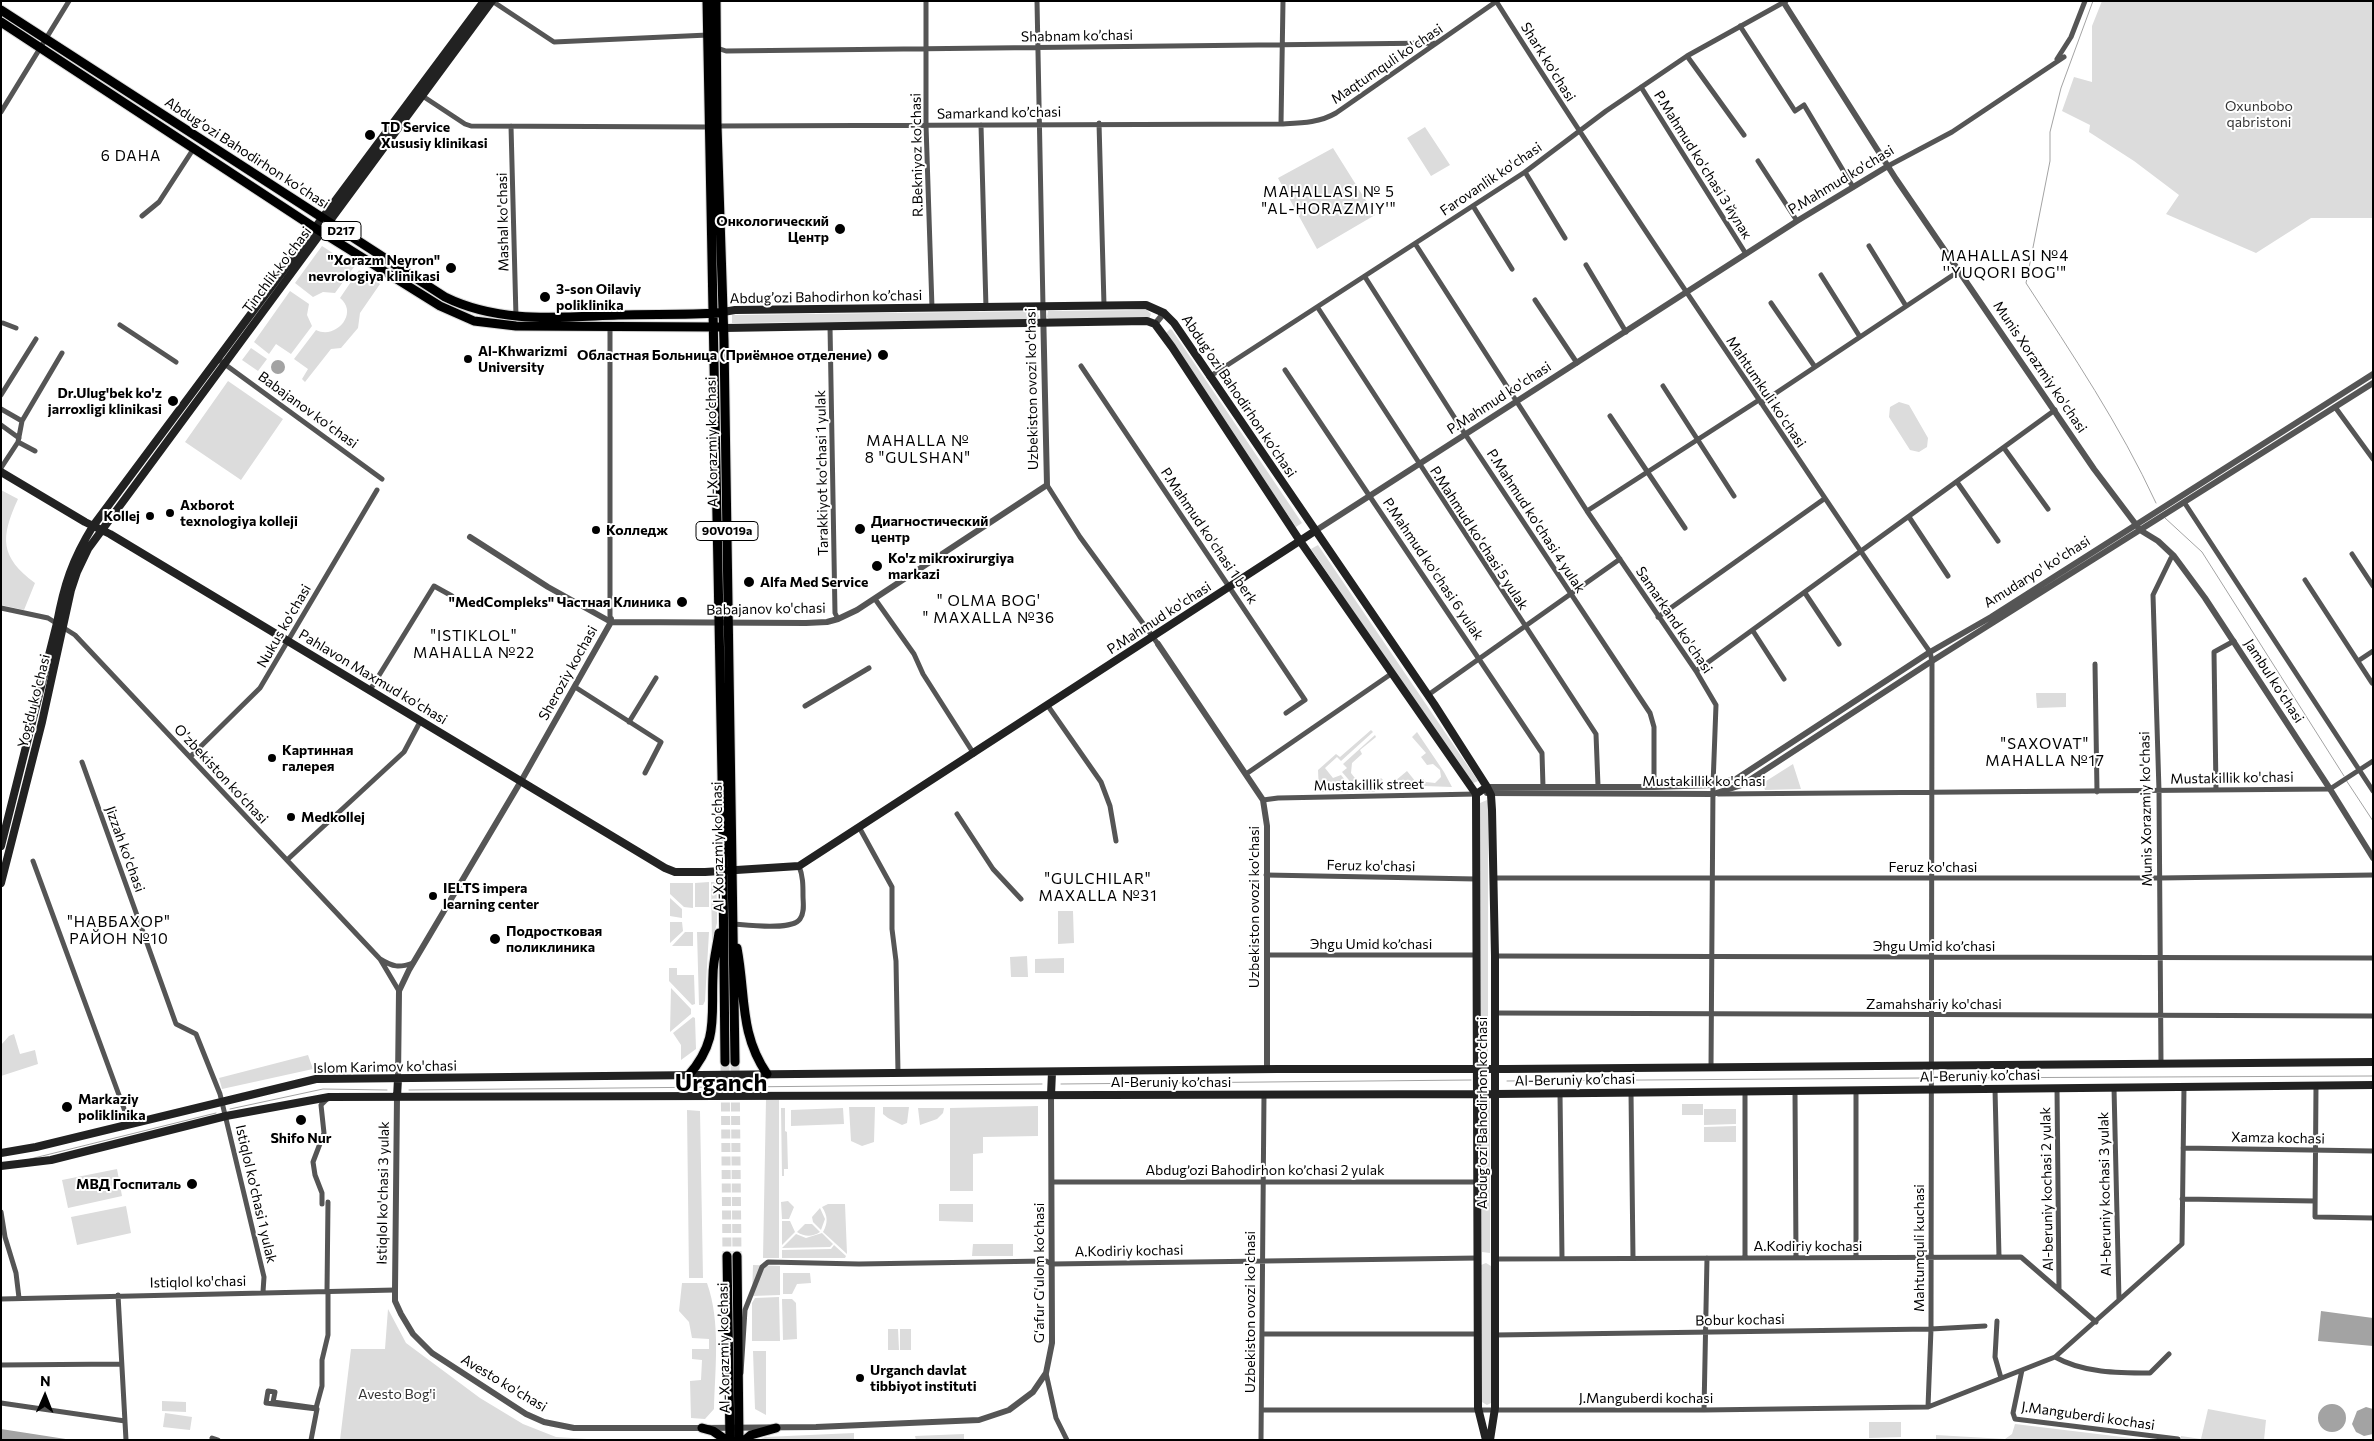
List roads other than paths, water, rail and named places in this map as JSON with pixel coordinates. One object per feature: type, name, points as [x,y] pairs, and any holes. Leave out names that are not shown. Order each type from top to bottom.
[{"type":"main road","name":"Tinchlik ko'chasi","points":[[97,526],[419,94],[484,1]]},
{"type":"main road","name":"Tinchlik ko'chasi","points":[[419,94],[492,1]]},
{"type":"main road","name":"Al-Xorazmiy ko’chasi","points":[[707,1],[724,312],[728,623],[736,870],[733,924],[735,1062]]},
{"type":"main road","name":"Al-Xorazmiy ko’chasi","points":[[716,1],[718,48],[713,127],[713,313],[725,1062]]},
{"type":"main road","name":"Abdug’ozi Bahodirhon ko’chasi","points":[[1,10],[445,297],[478,311],[546,322],[610,326],[724,328],[1147,321],[1156,324],[1300,541],[1476,794],[1478,1408],[1486,1440]]},
{"type":"main road","name":"Abdug’ozi Bahodirhon ko’chasi","points":[[1,22],[318,230],[440,306],[474,320],[495,325],[713,313],[735,310],[932,309],[1042,306],[1146,305],[1164,313],[1174,324],[1428,695],[1489,790],[1495,956],[1496,1094],[1495,1408],[1490,1440]]},
{"type":"main road","name":"Pahlavon Maxmud ko'chasi","points":[[1,470],[521,780],[664,868],[675,872],[736,870]]},
{"type":"main road","name":"Yog'du ko'chasi","points":[[1,846],[69,570],[97,526]]},
{"type":"main road","name":"Yog'du ko'chasi","points":[[1,883],[77,572],[97,526]]},
{"type":"main road","name":"P.Mahmud ko'chasi","points":[[736,870],[798,866],[1048,706],[1156,641],[1230,587],[1315,531]]},
{"type":"main road","points":[[1476,794],[1489,790]]},
{"type":"main road","points":[[688,1076],[701,1061],[712,1032],[713,973],[723,908]]},
{"type":"main road","points":[[733,924],[741,968],[748,1032],[756,1059],[767,1074]]},
{"type":"main road","name":"Al-Beruniy ko’chasi","points":[[779,1074],[2373,1062]]},
{"type":"main road","points":[[1051,1095],[1052,1072]]},
{"type":"main road","name":"Islom Karimov ko'chasi","points":[[1,1153],[20,1151],[316,1080],[779,1074]]},
{"type":"main road","points":[[397,1097],[398,1078]]},
{"type":"main road","name":"Al-Beruniy ko’chasi","points":[[778,1096],[1496,1094],[2373,1085]]},
{"type":"main road","name":"Islom Karimov ko'chasi","points":[[1,1166],[51,1160],[226,1116],[329,1097],[778,1096]]},
{"type":"main road","name":"Al-Xorazmiy ko’chasi","points":[[730,1440],[734,1428],[738,1391],[732,1256],[734,1428],[738,1440]]},
{"type":"main road","points":[[702,1428],[713,1431],[726,1440]]},
{"type":"main road","points":[[745,1440],[751,1435],[776,1428]]},
{"type":"street","points":[[1,112],[69,1]]},
{"type":"street","points":[[492,1],[554,42],[708,34]]},
{"type":"street","name":"R.Bekniyoz ko'chasi","points":[[926,1],[926,125],[932,309]]},
{"type":"street","name":"Uzbekiston ovozi ko'chasi","points":[[1037,1],[1047,485],[1080,537],[1156,641],[1263,800],[1267,826],[1267,1070]]},
{"type":"street","points":[[1281,124],[1283,1]]},
{"type":"street","name":"Maqtumquli ko'chasi","points":[[1281,124],[1315,122],[1326,119],[1497,1]]},
{"type":"street","name":"Shark ko'chasi","points":[[1497,1],[1581,132]]},
{"type":"street","name":"P.Mahmud ko'chasi","points":[[1970,121],[2059,57],[2071,37],[2086,1]]},
{"type":"street","name":"Farovanlik ko'chasi","points":[[1209,377],[1416,245],[1525,172],[1641,87],[1687,56],[1784,2]]},
{"type":"street","name":"Munis Xorazmiy ko'chasi","points":[[1784,2],[1888,166],[2094,469],[2138,527]]},
{"type":"street","points":[[1740,26],[1795,111],[1804,105],[1853,187]]},
{"type":"street","name":"Shabnam ko’chasi","points":[[718,48],[726,51],[926,50],[1438,43]]},
{"type":"street","points":[[1687,56],[1744,135]]},
{"type":"street","name":"P.Mahmud ko'chasi","points":[[1315,531],[1797,221],[1888,166],[1970,121],[2064,57]]},
{"type":"street","name":"P.Mahmud ko'chasi 3 йулак","points":[[1641,87],[1746,254]]},
{"type":"street","name":"Samarkand ko’chasi","points":[[419,94],[466,124],[511,126],[713,127],[981,126],[1099,123],[1281,124]]},
{"type":"street","points":[[1099,123],[1104,306]]},
{"type":"street","name":"Mashal ko'chasi","points":[[511,126],[516,317]]},
{"type":"street","points":[[981,126],[986,308]]},
{"type":"street","name":"Mahtumkuli ko'chasi","points":[[1581,132],[1859,552],[1930,652],[1932,661]]},
{"type":"street","points":[[142,216],[159,202],[194,148]]},
{"type":"street","points":[[1758,160],[1797,221]]},
{"type":"street","points":[[1525,172],[1566,238]]},
{"type":"street","points":[[1473,206],[1512,268]]},
{"type":"street","name":"Samarkand ko'chasi","points":[[1416,245],[1518,401],[1587,512],[1696,670],[1716,705],[1713,785],[1711,1067]]},
{"type":"street","points":[[1869,246],[1906,306]]},
{"type":"street","points":[[1586,265],[1626,332]]},
{"type":"street","points":[[1587,512],[1698,438],[1815,367],[1959,271]]},
{"type":"street","points":[[1821,275],[1860,337]]},
{"type":"street","name":"P.Mahmud ko'chasi 4 yulak","points":[[1365,277],[1465,434],[1650,713],[1654,727],[1654,787]]},
{"type":"street","points":[[1535,300],[1577,363]]},
{"type":"street","points":[[1771,303],[1815,367]]},
{"type":"street","name":"P.Mahmud ko'chasi 5 yulak","points":[[1318,308],[1525,628],[1596,734],[1598,786]]},
{"type":"street","points":[[1156,324],[1164,313]]},
{"type":"street","points":[[2,323],[16,328]]},
{"type":"street","points":[[120,324],[176,362]]},
{"type":"street","name":"Sheroziy kochasi","points":[[399,991],[413,963],[575,687],[611,620],[608,444],[610,326]]},
{"type":"street","name":"Tarakkiyot ko'chasi 1 yulak","points":[[830,326],[835,613],[838,620]]},
{"type":"street","points":[[1,395],[36,339]]},
{"type":"street","points":[[1,470],[19,440],[22,421],[62,353]]},
{"type":"street","name":"Babajanov ko'chasi","points":[[221,362],[382,479]]},
{"type":"street","name":"P.Mahmud ko'chasi 1 berk","points":[[1081,366],[1306,700],[1286,713]]},
{"type":"street","name":"P.Mahmud ko'chasi 6 yulak","points":[[1285,370],[1542,752],[1543,787]]},
{"type":"street","name":"Amudaryo' ko'chasi","points":[[1713,794],[1742,785],[2373,374]]},
{"type":"street","name":"Amudaryo' ko'chasi","points":[[1713,785],[1736,779],[1930,652],[2138,527],[2184,502],[2373,383]]},
{"type":"street","points":[[1663,386],[1734,496]]},
{"type":"street","points":[[2335,407],[2373,459]]},
{"type":"street","points":[[1,409],[22,421]]},
{"type":"street","points":[[1696,670],[1753,631],[2055,410]]},
{"type":"street","points":[[1610,416],[1685,528]]},
{"type":"street","points":[[1,425],[36,451]]},
{"type":"street","points":[[2004,448],[2048,509]]},
{"type":"street","points":[[1957,482],[1998,541]]},
{"type":"street","name":"Babajanov ko'chasi","points":[[470,537],[548,587],[611,620],[719,623],[826,622],[838,620],[874,599],[1047,485]]},
{"type":"street","name":"Nukus ko'chasi","points":[[190,757],[260,688],[377,490]]},
{"type":"street","points":[[1658,617],[1824,499]]},
{"type":"street","name":"Jambul ko'chasi","points":[[2184,502],[2373,791]]},
{"type":"street","points":[[1909,517],[1948,576]]},
{"type":"street","name":"Jambul ko'chasi","points":[[2138,527],[2158,541],[2174,556],[2234,641],[2373,858]]},
{"type":"street","points":[[2352,554],[2373,586]]},
{"type":"street","name":"Munis Xorazmiy ko'chasi","points":[[2161,1064],[2159,791],[2153,595],[2171,558]]},
{"type":"street","points":[[1428,695],[1620,559]]},
{"type":"street","points":[[2305,580],[2372,683]]},
{"type":"street","points":[[370,690],[434,586],[452,596]]},
{"type":"street","points":[[1805,593],[1839,644]]},
{"type":"street","points":[[874,599],[914,654],[923,674],[974,754]]},
{"type":"street","name":"O’zbekiston ko‘chasi","points":[[1,608],[44,617],[75,634],[380,959],[399,991]]},
{"type":"street","points":[[1753,631],[1784,679]]},
{"type":"street","points":[[2216,790],[2214,652],[2234,641]]},
{"type":"street","points":[[2358,661],[2373,651]]},
{"type":"street","points":[[1930,1089],[1932,661]]},
{"type":"street","points":[[2095,664],[2097,792]]},
{"type":"street","points":[[805,706],[869,668]]},
{"type":"street","points":[[1246,774],[1391,674]]},
{"type":"street","points":[[629,722],[656,678]]},
{"type":"street","points":[[575,687],[661,742],[645,773]]},
{"type":"street","points":[[1048,706],[1102,782],[1110,806],[1116,841]]},
{"type":"street","points":[[287,860],[404,752],[421,720]]},
{"type":"street","points":[[2330,789],[2373,761]]},
{"type":"street","name":"Jizzah ko'chasi","points":[[82,762],[176,1024],[196,1034],[222,1102]]},
{"type":"street","name":"Mustakillik ko'chasi","points":[[1489,790],[1543,787],[1713,785]]},
{"type":"street","name":"Mustakillik ko'chasi","points":[[1489,790],[1713,794],[1932,794],[2330,789]]},
{"type":"street","name":"Mustakillik street","points":[[1263,800],[1278,798],[1476,794]]},
{"type":"street","points":[[957,814],[993,869],[1020,899]]},
{"type":"street","points":[[859,827],[892,888],[892,929],[896,961],[898,1073]]},
{"type":"street","points":[[33,861],[130,1125]]},
{"type":"street","points":[[733,924],[773,926],[797,923],[802,917],[804,909],[803,876],[798,866]]},
{"type":"street","name":"Feruz ko'chasi","points":[[1266,875],[1476,879]]},
{"type":"street","name":"Feruz ko'chasi","points":[[1493,878],[2160,878],[2373,875]]},
{"type":"street","name":"Эhgu Umid ko’chasi","points":[[1267,955],[1476,955]]},
{"type":"street","name":"Эhgu Umid ko’chasi","points":[[1495,956],[2373,958]]},
{"type":"street","points":[[380,959],[392,966],[402,967],[413,963]]},
{"type":"street","points":[[398,1078],[399,991]]},
{"type":"street","name":"Zamahshariy ko'chasi","points":[[1495,1013],[2373,1016]]},
{"type":"street","points":[[2316,1086],[2315,1217],[2373,1218]]},
{"type":"street","points":[[2184,1087],[2182,1198],[2315,1201]]},
{"type":"street","name":"Al-beruniy kochasi 2 yulak","points":[[2057,1088],[2059,1290]]},
{"type":"street","name":"Al-beruniy kochasi 3 yulak","points":[[2114,1088],[2119,1300]]},
{"type":"street","name":"Mahtumquli kuchasi","points":[[1928,1407],[1931,1330],[1930,1089]]},
{"type":"street","points":[[1995,1089],[1999,1257]]},
{"type":"street","points":[[1856,1090],[1856,1257]]},
{"type":"street","points":[[1745,1091],[1745,1258]]},
{"type":"street","points":[[1795,1091],[1796,1257]]},
{"type":"street","points":[[1631,1092],[1633,1258]]},
{"type":"street","points":[[1560,1093],[1562,1258]]},
{"type":"street","name":"Uzbekiston ovozi ko'chasi","points":[[1262,1440],[1264,1094]]},
{"type":"street","name":"Gʻafur Gʻulom ko’chasi","points":[[734,1428],[979,1420],[994,1416],[1022,1402],[1034,1392],[1046,1373],[1052,1343],[1051,1095]]},
{"type":"street","points":[[322,1204],[322,1193],[315,1176],[313,1162],[324,1133],[321,1105],[329,1097]]},
{"type":"street","name":"Istiqlol ko'chasi 3 yulak","points":[[394,1290],[397,1097]]},
{"type":"street","name":"Istiqlol ko'chasi 1 yulak","points":[[222,1102],[264,1277],[263,1292]]},
{"type":"street","name":"Xamza kochasi","points":[[2183,1148],[2373,1151]]},
{"type":"street","name":"Abdug’ozi Bahodirhon ko’chasi 2 yulak","points":[[1052,1182],[1477,1182]]},
{"type":"street","name":"J.Manguberdi kochasi","points":[[1262,1410],[1495,1408],[1704,1410],[1928,1407],[2055,1357],[2182,1244],[2182,1198]]},
{"type":"street","points":[[311,1440],[317,1409],[266,1403],[268,1391],[275,1392],[273,1402],[316,1408],[322,1386],[322,1360],[328,1336],[328,1202]]},
{"type":"street","points":[[1,1212],[4,1246],[16,1273],[20,1298]]},
{"type":"street","name":"A.Kodiriy kochasi","points":[[1495,1259],[2021,1257],[2096,1322]]},
{"type":"street","name":"A.Kodiriy kochasi","points":[[738,1391],[743,1365],[745,1310],[762,1267],[768,1262],[859,1264],[1046,1261],[1052,1264],[1478,1258]]},
{"type":"street","points":[[1704,1410],[1707,1258]]},
{"type":"street","name":"Istiqlol ko'chasi","points":[[1,1299],[394,1290]]},
{"type":"street","name":"Avesto ko'chasi","points":[[394,1290],[395,1301],[401,1314],[422,1344],[530,1417],[574,1428],[734,1428]]},
{"type":"street","points":[[118,1295],[126,1440]]},
{"type":"street","points":[[1997,1321],[1995,1357],[2001,1378]]},
{"type":"street","name":"Bobur kochasi","points":[[1496,1335],[1706,1331],[1931,1330],[1985,1326]]},
{"type":"street","points":[[1263,1334],[1478,1334]]},
{"type":"street","points":[[2055,1357],[2068,1364],[2108,1372],[2150,1373],[2169,1354]]},
{"type":"street","points":[[1,1365],[121,1364]]},
{"type":"street","name":"J.Manguberdi kochasi","points":[[2022,1370],[2013,1413],[2016,1420],[2178,1440]]},
{"type":"street","points":[[1046,1373],[1056,1418],[1067,1440]]},
{"type":"street","points":[[1,1403],[125,1421]]},
{"type":"waterway","points":[[2093,1],[2061,88],[2050,132],[2050,161],[2026,283],[2111,418],[2156,503]]},
{"type":"waterway","points":[[2165,518],[2202,552],[2344,776]]},
{"type":"waterway","points":[[2346,780],[2373,821]]},
{"type":"waterway","points":[[1935,1078],[2373,1076]]},
{"type":"waterway","points":[[1507,1081],[1924,1078]]},
{"type":"waterway","points":[[1061,1084],[1471,1080]]},
{"type":"waterway","points":[[738,1087],[1042,1084]]},
{"type":"waterway","points":[[409,1090],[721,1087]]},
{"type":"waterway","points":[[230,1109],[323,1089],[387,1090]]},
{"type":"waterway","points":[[30,1159],[216,1113]]},
{"type":"tunnel","points":[[725,1062],[727,1256]]},
{"type":"tunnel","points":[[735,1062],[737,1256]]},
{"type":"place","name":"TD Service Xususiy klinikasi","points":[[370,135]]},
{"type":"place","name":"Онкологический Центр","points":[[840,229]]},
{"type":"place","name":"\"Xorazm Neyron\" nevrologiya klinikasi","points":[[451,268]]},
{"type":"place","name":"3-son Oilaviy poliklinika","points":[[545,297]]},
{"type":"place","name":"Областная Больница (Приёмное отделение)","points":[[883,355]]},
{"type":"place","name":"Al-Khwarizmi University","points":[[468,359]]},
{"type":"place","name":"Dr.Ulug'bek ko'z jarroxligi klinikasi","points":[[173,401]]},
{"type":"place","name":"Axborot texnologiya kolleji","points":[[170,513]]},
{"type":"place","name":"Kollej","points":[[150,516]]},
{"type":"place","name":"Диагностический центр","points":[[860,529]]},
{"type":"place","name":"Колледж","points":[[596,530]]},
{"type":"place","name":"Ko'z mikroxirurgiya markazi","points":[[877,566]]},
{"type":"place","name":"Alfa Med Service","points":[[749,582]]},
{"type":"place","name":"\"MedCompleks\" Частная Клиника","points":[[682,602]]},
{"type":"place","name":"Картинная галерея","points":[[272,758]]},
{"type":"place","name":"Medkollej","points":[[291,817]]},
{"type":"place","name":"IELTS impera learning center","points":[[433,896]]},
{"type":"place","name":"Подростковая поликлиника","points":[[495,939]]},
{"type":"place","name":"Markaziy poliklinika","points":[[67,1107]]},
{"type":"place","name":"Shifo Nur","points":[[301,1120]]},
{"type":"place","name":"МВД Госпиталь","points":[[192,1184]]},
{"type":"place","name":"Urganch davlat tibbiyot instituti","points":[[860,1378]]},
{"type":"district","name":"6 DAHA","points":[[131,156]]},
{"type":"district","name":"MAHALLASI № 5 \"АL-HORAZMIY'\"","points":[[1329,200]]},
{"type":"district","name":"MAHALLASI №4 ''YUQORI BOG'\"","points":[[2005,264]]},
{"type":"district","name":"MAHALLA № 8 \"GULSHAN\"","points":[[918,450]]},
{"type":"district","name":"\" OLMA BOG' \" MAXALLA №36","points":[[989,610]]},
{"type":"district","name":"\"ISTIKLOL\" MAHALLA №22","points":[[474,644]]},
{"type":"district","name":"\"SAXOVAT\" MAHALLA №17","points":[[2045,752]]},
{"type":"district","name":"\"GULCHILAR\" MAXALLA №31","points":[[1098,888]]},
{"type":"district","name":"\"НАВБАХОР\" РАЙОН №10","points":[[119,930]]},
{"type":"district","name":"Urganch","points":[[721,1083]]},
{"type":"park label","name":"Oxunbobo qabristoni","points":[[2259,114]]},
{"type":"park label","name":"Avesto Bog'i","points":[[397,1394]]}]
